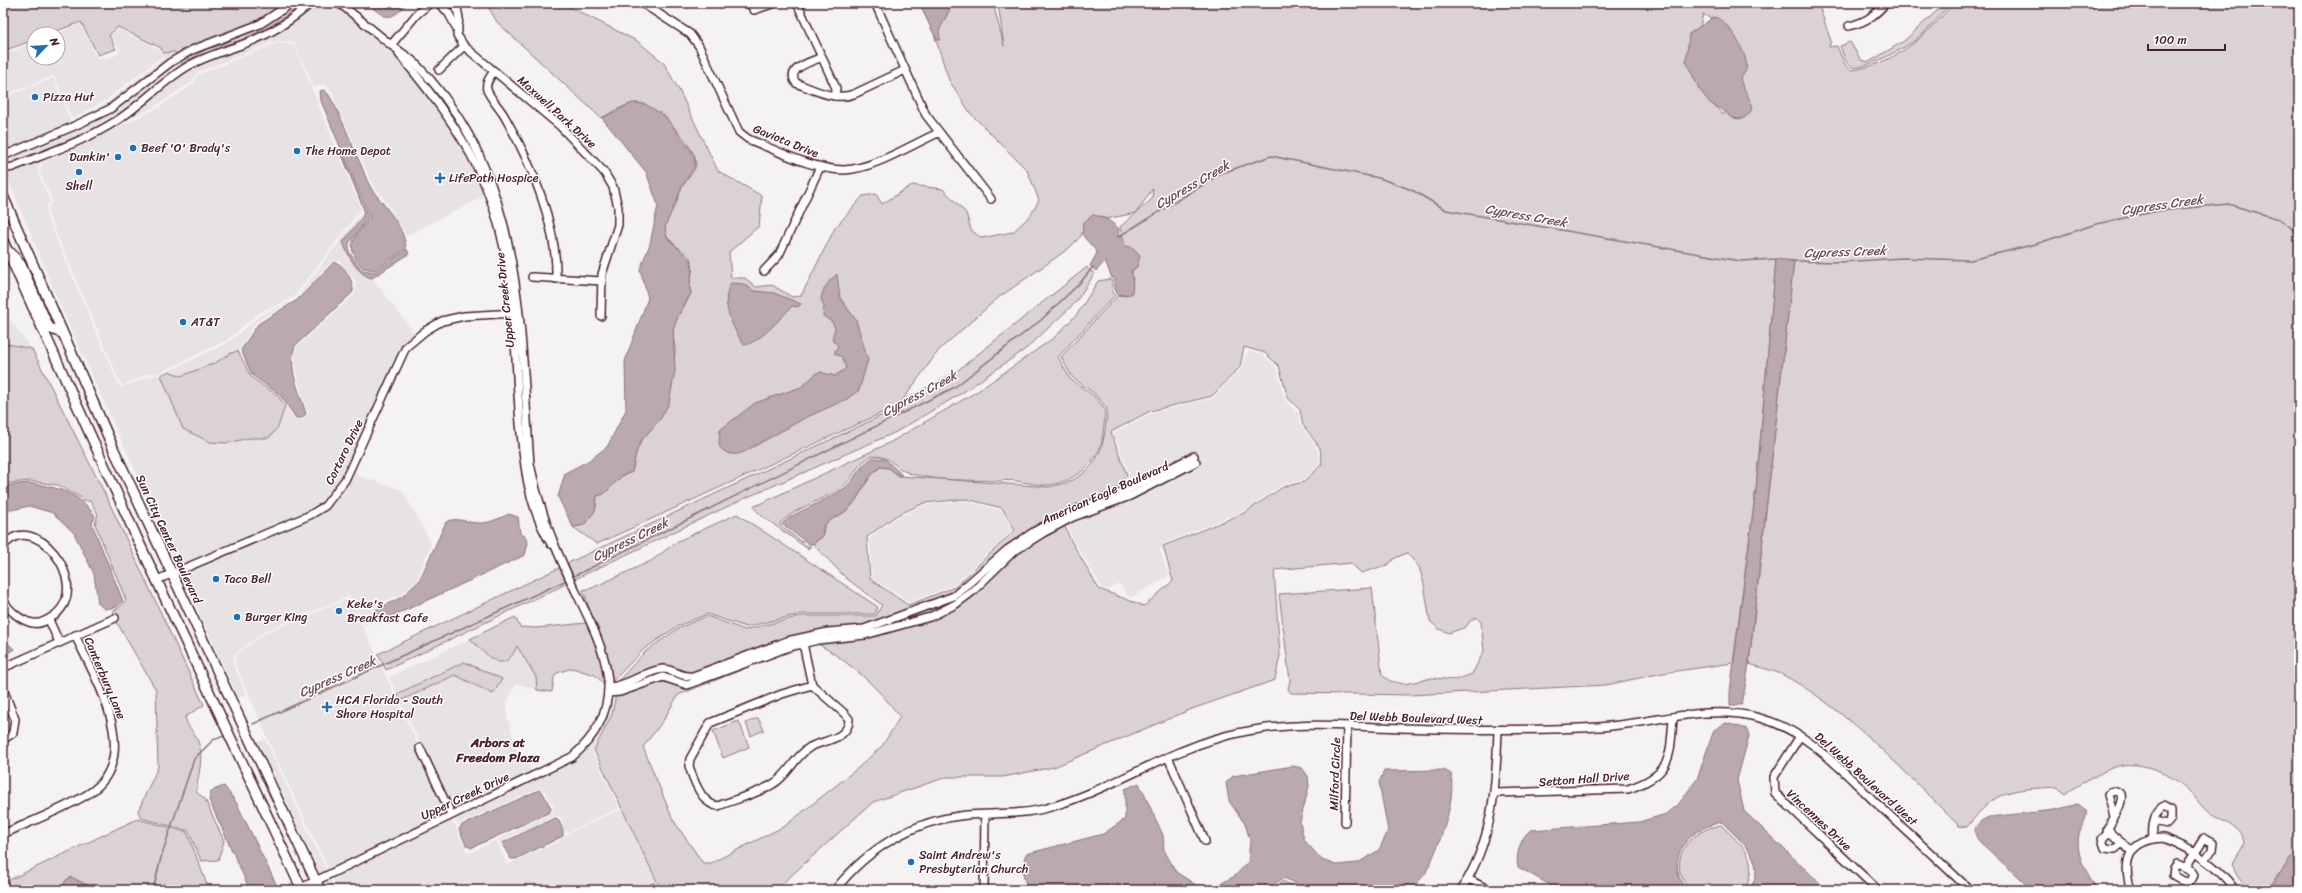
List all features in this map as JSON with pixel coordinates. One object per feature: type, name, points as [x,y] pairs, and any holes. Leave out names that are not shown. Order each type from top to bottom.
[{"type":"main road","name":"Sun City Center Boulevard","points":[[3,196],[62,333],[171,574],[320,890]]},
{"type":"main road","points":[[4,244],[22,265],[49,328],[62,333]]},
{"type":"main road","points":[[4,244],[157,580],[301,889]]},
{"type":"street","points":[[3,156],[110,109],[171,62],[192,50],[260,24],[292,3]]},
{"type":"street","points":[[3,169],[13,167],[96,132],[135,108],[170,78],[189,65],[269,33],[294,18],[310,3]]},
{"type":"street","name":"Upper Creek Drive","points":[[301,889],[451,814],[555,767],[572,757],[584,746],[601,720],[608,690],[608,671],[601,646],[561,561],[536,513],[529,490],[524,465],[515,313],[516,280],[506,226],[481,159],[464,127],[437,88],[415,63],[339,3]]},
{"type":"street","points":[[391,45],[417,14],[430,3]]},
{"type":"street","name":"Maxwell Park Drive","points":[[438,3],[448,12],[458,31]]},
{"type":"street","name":"Maxwell Park Drive","points":[[456,3],[459,18],[458,35],[464,46],[560,126],[604,172],[613,187],[618,207],[618,225],[602,274],[601,316]]},
{"type":"street","name":"Gaviota Drive","points":[[642,3],[690,34],[699,46],[739,132],[748,139],[820,167],[843,170],[861,167],[938,133]]},
{"type":"street","points":[[749,3],[754,10],[760,10],[775,3]]},
{"type":"street","points":[[797,3],[836,88],[835,96]]},
{"type":"street","points":[[875,3],[926,115],[938,133],[991,199]]},
{"type":"street","points":[[1849,26],[1864,22],[1873,16],[1886,3]]},
{"type":"street","points":[[439,70],[464,46]]},
{"type":"street","points":[[822,57],[796,69],[793,73],[793,79],[796,83],[835,96],[845,97],[905,70]]},
{"type":"street","points":[[494,71],[487,84],[487,90],[506,118],[531,171],[544,209],[553,244],[556,278]]},
{"type":"street","points":[[764,271],[779,255],[820,167]]},
{"type":"street","points":[[532,277],[602,281]]},
{"type":"street","name":"Cortaro Drive","points":[[157,580],[310,515],[325,506],[345,480],[406,347],[425,331],[442,321],[464,316],[515,313]]},
{"type":"street","name":"American Eagle Boulevard","points":[[608,690],[662,669],[671,670],[686,677],[693,676],[802,640],[864,629],[954,596],[1007,550],[1035,531],[1070,512],[1127,490],[1195,459]]},
{"type":"street","name":"American Eagle Boulevard","points":[[802,640],[818,640],[865,635],[943,611],[978,587],[1013,552],[1043,533],[1073,517],[1130,496],[1185,464]]},
{"type":"street","points":[[3,547],[6,542],[21,535],[40,539],[47,543],[57,555],[64,570],[68,586],[64,608],[49,620],[34,624],[21,618],[5,604],[3,599]]},
{"type":"street","points":[[3,668],[115,618]]},
{"type":"street","points":[[49,620],[59,642]]},
{"type":"street","name":"Canterbury Lane","points":[[3,834],[88,794],[101,782],[112,763],[116,742],[112,720],[75,635]]},
{"type":"street","points":[[802,640],[812,685],[845,714],[849,725],[846,731],[840,736],[810,747],[801,754],[773,785],[718,806],[712,806],[705,801],[689,766],[690,760],[710,723],[782,694],[812,685]]},
{"type":"street","points":[[3,689],[15,719],[13,733],[3,740]]},
{"type":"street","name":"Del Webb Boulevard West","points":[[835,890],[870,854],[906,832],[946,818],[1011,814],[1049,807],[1204,742],[1237,733],[1289,726],[1347,726],[1498,731],[1602,727],[1708,713],[1750,715],[1778,724],[1800,736],[1826,756],[1970,890]]},
{"type":"street","name":"Setton Hall Drive","points":[[1495,793],[1628,789],[1642,784],[1657,776],[1668,763],[1674,717]]},
{"type":"street","name":"Milford Circle","points":[[1345,822],[1347,726]]},
{"type":"street","points":[[1461,890],[1468,879],[1481,849],[1495,793],[1498,731]]},
{"type":"street","name":"Vincennes Drive","points":[[1800,736],[1774,777],[1775,793],[1878,890]]},
{"type":"street","points":[[420,748],[451,814]]},
{"type":"street","points":[[1168,757],[1205,841]]},
{"type":"street","points":[[984,890],[985,815]]},
{"type":"street","points":[[2114,816],[2107,830],[2110,831],[2132,852]]},
{"type":"street","points":[[2153,839],[2154,821]]},
{"type":"street","points":[[2110,831],[2102,839],[2105,848],[2114,849],[2122,843]]},
{"type":"street","points":[[2131,890],[2126,870],[2132,852],[2140,845],[2153,839],[2163,838],[2205,860],[2228,887],[2235,890]]},
{"type":"street","points":[[2186,867],[2202,839],[2211,840],[2213,843],[2212,850],[2205,860]]},
{"type":"street","points":[[1468,879],[1489,890]]},
{"type":"shaded area","points":[[3,3],[288,3],[259,22],[177,56],[175,52],[163,53],[161,48],[118,27],[109,35],[116,49],[98,55],[81,22],[66,27],[66,26],[26,26],[26,43],[3,51]]},
{"type":"shaded area","points":[[297,3],[305,3],[270,26],[239,41],[207,49],[182,64],[180,60],[212,45],[261,27]]},
{"type":"shaded area","points":[[307,3],[277,25],[253,38],[203,55],[188,63],[133,106],[95,130],[13,164],[3,166],[3,159],[111,111],[180,60],[182,64],[206,49],[239,41],[270,26]]},
{"type":"shaded area","points":[[314,3],[335,3],[392,51],[430,95],[466,150],[486,195],[406,236],[388,204],[373,185],[334,99],[333,92],[324,84],[316,86],[315,90],[294,42],[276,41],[196,73],[192,82],[156,106],[107,129],[171,80],[205,60],[241,48]]},
{"type":"shaded area","points":[[367,3],[407,3],[396,14],[387,16],[378,13]]},
{"type":"shaded area","points":[[486,3],[562,3],[637,41],[663,62],[679,90],[718,171],[762,196],[759,226],[729,252],[731,278],[745,278],[756,287],[772,285],[792,297],[801,296],[835,228],[863,196],[876,194],[882,204],[912,185],[943,189],[966,213],[971,230],[981,238],[1013,232],[1031,215],[1039,200],[1027,170],[971,114],[949,80],[934,34],[919,3],[993,3],[1004,46],[998,3],[1818,3],[1831,41],[1829,47],[1837,46],[1845,65],[1851,70],[1881,62],[1909,47],[1944,15],[1953,3],[2299,3],[2299,887],[2294,859],[2276,877],[2269,889],[2249,890],[2240,880],[2234,868],[2235,860],[2244,843],[2239,832],[2235,828],[2209,813],[2181,784],[2156,770],[2137,765],[2118,766],[2110,769],[2065,794],[2056,787],[2027,789],[2006,794],[1996,798],[1987,805],[1967,827],[1959,826],[1897,764],[1828,704],[1804,687],[1781,674],[1749,664],[1794,261],[1776,260],[1756,489],[1733,663],[1663,673],[1606,685],[1410,695],[1291,693],[1288,689],[1290,681],[1279,594],[1372,588],[1382,675],[1390,681],[1404,684],[1432,678],[1456,680],[1472,674],[1484,651],[1481,622],[1476,617],[1470,621],[1466,627],[1449,633],[1439,629],[1430,621],[1424,584],[1419,567],[1407,553],[1395,558],[1387,565],[1361,573],[1351,563],[1274,570],[1280,655],[1275,680],[1192,709],[1054,767],[1003,777],[947,777],[873,802],[775,890],[661,890],[594,750],[612,714],[619,680],[646,651],[679,628],[707,616],[745,630],[801,616],[876,616],[882,605],[846,578],[813,544],[823,536],[823,530],[827,522],[851,507],[869,478],[880,467],[889,468],[899,476],[1049,487],[1070,481],[1083,474],[1091,466],[1100,450],[1105,430],[1107,409],[1095,394],[1072,377],[1061,357],[1118,295],[1126,296],[1137,254],[1125,246],[1120,227],[1136,213],[1106,219],[1100,216],[1082,232],[1082,235],[1068,249],[998,298],[939,350],[899,405],[597,544],[573,527],[584,525],[596,507],[597,496],[604,494],[622,476],[632,472],[640,444],[666,406],[670,394],[675,350],[673,331],[676,321],[691,293],[690,285],[693,269],[691,260],[688,256],[668,238],[665,226],[668,217],[677,202],[682,187],[694,170],[696,164],[690,147],[683,137],[664,117],[645,105],[633,103],[601,118],[497,22]],"holes":[[[1703,14],[1711,19],[1740,79],[1724,115],[1709,101],[1689,34],[1700,27]],[[1153,188],[1152,199],[1136,213]],[[1244,347],[1265,353],[1279,366],[1288,398],[1300,410],[1303,425],[1320,448],[1322,464],[1304,482],[1283,487],[1244,513],[1163,546],[1173,581],[1144,606],[1099,589],[1070,539],[1060,514],[1113,491],[1127,475],[1111,432],[1150,411],[1212,396],[1240,367]],[[967,499],[1002,508],[1015,530],[955,587],[908,605],[870,579],[867,537],[897,515],[924,503]],[[818,644],[830,651],[873,685],[900,717],[882,746],[858,768],[785,826],[711,863],[703,863],[673,820],[643,747],[663,721],[678,695],[789,651]]]},
{"type":"shaded area","points":[[919,3],[953,3],[939,31],[940,40],[937,40]]},
{"type":"shaded area","points":[[1950,3],[1929,28],[1902,49],[1865,66],[1852,67],[1846,61],[1840,46],[1850,42],[1861,60],[1869,62],[1904,41],[1940,8]]},
{"type":"shaded area","points":[[1714,17],[1720,19],[1731,31],[1737,39],[1745,56],[1746,70],[1740,78],[1753,107],[1749,114],[1741,119],[1730,117],[1726,112],[1710,103],[1699,89],[1686,61],[1689,34]]},
{"type":"shaded area","points":[[80,24],[98,60],[113,57],[120,50],[111,35],[118,29],[160,50],[162,56],[106,100],[72,119],[54,75],[3,96],[3,55],[26,45],[26,66],[66,66],[66,30]]},
{"type":"shaded area","points":[[277,43],[294,45],[361,209],[294,297],[257,314],[227,340],[157,374],[150,373],[122,386],[48,214],[49,205],[53,202],[39,171],[44,162],[158,108],[195,83],[197,75]]},
{"type":"shaded area","points":[[175,52],[177,56],[109,107],[71,125],[3,153],[3,98],[53,78],[70,120],[73,122],[108,102],[164,58],[163,53]]},
{"type":"shaded area","points":[[324,90],[333,101],[338,111],[369,185],[393,216],[402,231],[406,248],[375,270],[363,268],[353,253],[352,247],[355,237],[370,218],[321,101],[320,91]]},
{"type":"shaded area","points":[[632,103],[645,104],[665,116],[694,155],[695,166],[682,187],[665,227],[667,237],[691,261],[691,293],[679,314],[673,330],[675,371],[669,403],[661,418],[641,441],[636,453],[632,472],[622,476],[604,494],[597,496],[595,511],[584,525],[573,527],[558,497],[565,473],[588,461],[607,447],[626,410],[625,361],[648,298],[640,269],[650,244],[658,205],[646,172],[602,118]]},
{"type":"shaded area","points":[[86,139],[41,161],[37,171],[50,202],[47,205],[46,215],[120,388],[150,376],[161,375],[183,429],[227,443],[250,438],[269,438],[278,427],[285,406],[295,420],[303,420],[308,414],[295,369],[294,356],[297,347],[355,294],[356,284],[353,277],[340,261],[334,260],[296,298],[363,211],[363,216],[343,240],[360,271],[366,277],[372,278],[415,334],[395,363],[343,479],[323,504],[309,513],[179,567],[60,305],[5,171]]},
{"type":"shaded area","points":[[341,152],[368,218],[349,243],[349,252],[362,270],[375,272],[407,249],[409,254],[372,278],[362,273],[358,269],[350,258],[343,242],[363,216],[364,210]]},
{"type":"shaded area","points":[[1093,215],[1104,218],[1116,226],[1119,229],[1118,236],[1123,237],[1125,246],[1131,247],[1140,256],[1137,267],[1131,271],[1133,278],[1132,294],[1118,295],[1115,289],[1115,278],[1112,278],[1105,261],[1096,271],[1090,266],[1097,253],[1084,237],[1082,229],[1083,223]]},
{"type":"shaded area","points":[[1776,259],[1794,261],[1748,670],[1742,705],[1730,705],[1730,692],[1756,489]]},
{"type":"shaded area","points":[[334,262],[342,266],[348,274],[352,283],[353,292],[295,346],[292,363],[293,371],[306,414],[302,418],[296,418],[280,395],[252,375],[241,350],[258,324],[297,300]]},
{"type":"shaded area","points":[[1087,267],[1090,271],[1095,273],[1075,303],[1027,348],[962,393],[896,432],[741,500],[573,580],[566,564],[900,407],[906,399],[957,371]]},
{"type":"shaded area","points":[[837,274],[840,298],[856,320],[868,360],[859,390],[847,399],[805,418],[744,452],[737,454],[727,453],[719,446],[720,430],[755,403],[801,387],[817,373],[820,372],[835,376],[846,368],[842,357],[834,353],[838,346],[832,339],[835,328],[832,322],[823,316],[824,306],[821,299],[823,291],[831,279]]},
{"type":"shaded area","points":[[1112,280],[1112,290],[1115,295],[1058,357],[1070,379],[1094,396],[1105,410],[1103,437],[1099,449],[1089,465],[1082,471],[1066,481],[1048,485],[1012,480],[941,479],[918,476],[909,473],[884,458],[872,456],[858,467],[847,483],[842,487],[795,512],[780,523],[781,526],[807,546],[811,546],[808,549],[762,516],[753,507],[889,443],[978,391],[1055,337],[1078,313],[1098,281]]},
{"type":"shaded area","points":[[731,283],[744,284],[754,291],[774,293],[801,304],[798,307],[792,306],[763,335],[744,345],[732,323],[727,306],[726,298]]},
{"type":"shaded area","points":[[294,299],[256,322],[238,351],[231,353],[215,363],[181,376],[169,371],[229,342],[259,316]]},
{"type":"shaded area","points":[[3,310],[32,349],[3,343]]},
{"type":"shaded area","points":[[3,343],[32,349],[107,498],[204,705],[185,717],[199,745],[201,759],[196,792],[205,799],[224,841],[218,860],[201,861],[189,831],[141,818],[138,811],[158,767],[156,690],[116,621],[113,611],[119,608],[126,600],[95,524],[98,514],[90,501],[87,501],[58,485],[29,481],[3,484]]},
{"type":"shaded area","points":[[238,351],[251,377],[278,396],[285,406],[278,427],[269,438],[250,438],[227,443],[210,442],[183,429],[161,375],[169,371],[181,376],[215,363],[231,353]]},
{"type":"shaded area","points":[[1249,351],[1263,355],[1276,367],[1285,399],[1295,412],[1298,411],[1301,425],[1317,449],[1320,464],[1303,480],[1282,485],[1243,511],[1162,544],[1160,551],[1169,576],[1130,598],[1119,584],[1108,590],[1102,588],[1072,538],[1066,523],[1175,476],[1200,463],[1197,458],[1187,462],[1197,457],[1195,452],[1128,486],[1125,481],[1129,474],[1114,433],[1151,413],[1213,398],[1241,369],[1244,359]]},
{"type":"shaded area","points":[[873,458],[885,459],[902,475],[899,476],[889,468],[880,467],[869,478],[851,506],[823,526],[823,536],[813,544],[809,544],[782,524],[790,517],[843,489],[851,482],[863,465]]},
{"type":"shaded area","points":[[354,468],[356,475],[402,490],[431,544],[417,580],[401,595],[386,600],[375,607],[372,616],[373,621],[365,625],[350,596],[264,631],[234,655],[233,664],[246,694],[238,698],[181,572],[327,507],[339,494]]},
{"type":"shaded area","points":[[28,483],[48,486],[66,492],[81,501],[95,516],[92,524],[123,601],[117,607],[104,609],[98,603],[94,574],[74,533],[53,513],[29,506],[3,512],[3,486]]},
{"type":"shaded area","points":[[966,501],[1001,510],[1013,530],[954,585],[909,602],[872,578],[870,538],[898,517],[924,505]]},
{"type":"shaded area","points":[[509,514],[518,517],[520,533],[525,536],[528,543],[525,555],[406,610],[376,622],[374,616],[377,609],[402,597],[419,581],[446,522],[450,520],[458,520],[474,523],[486,523]]},
{"type":"shaded area","points":[[737,514],[878,607],[875,614],[801,614],[746,627],[707,614],[678,626],[644,649],[611,683],[609,661],[590,616],[591,613],[583,590],[592,588],[651,561],[678,541]]},
{"type":"shaded area","points":[[561,567],[568,583],[386,670],[378,654]]},
{"type":"shaded area","name":"HCA Florida - South Shore Hospital","points":[[350,598],[468,854],[496,840],[507,865],[557,842],[571,832],[622,809],[655,879],[632,890],[338,890],[274,753],[235,663],[236,655],[265,633]]},
{"type":"shaded area","points":[[515,617],[520,627],[536,628],[586,623],[603,663],[606,686],[595,675],[572,668],[557,673],[554,677],[552,692],[537,690],[536,677],[517,646],[512,656],[506,661],[500,662],[488,656],[470,639]]},
{"type":"shaded area","points":[[3,639],[14,649],[3,656]]},
{"type":"shaded area","points":[[470,639],[486,656],[517,646],[537,677],[537,690],[516,683],[507,702],[507,716],[514,740],[521,756],[534,773],[452,810],[400,701],[455,675],[460,676],[464,662],[397,694],[389,677]]},
{"type":"shaded area","points":[[464,662],[502,679],[493,694],[455,675],[400,701],[397,694]]},
{"type":"shaded area","points":[[612,695],[610,714],[592,751],[619,808],[566,833],[560,817],[554,816],[503,840],[501,846],[498,839],[551,814],[554,807],[545,791],[539,788],[461,823],[458,826],[453,816],[540,776],[546,776],[590,748],[604,721]]},
{"type":"shaded area","points":[[758,718],[764,730],[751,736],[746,723]]},
{"type":"shaded area","points":[[739,721],[749,747],[723,758],[713,731]]},
{"type":"shaded area","points":[[1726,723],[1747,729],[1749,736],[1737,780],[1744,811],[1827,890],[1749,890],[1756,870],[1754,861],[1744,844],[1722,822],[1704,828],[1689,838],[1683,845],[1677,863],[1680,879],[1686,890],[1559,890],[1518,867],[1518,852],[1524,836],[1531,830],[1639,822],[1666,814],[1678,805],[1697,779],[1714,730]]},
{"type":"shaded area","points":[[265,739],[327,872],[321,875],[258,742]]},
{"type":"shaded area","points":[[1293,766],[1302,768],[1308,776],[1309,786],[1300,822],[1304,840],[1322,860],[1336,865],[1358,863],[1379,850],[1388,831],[1379,782],[1384,771],[1444,770],[1451,774],[1452,785],[1449,811],[1441,837],[1426,872],[1414,890],[1311,890],[1284,878],[1272,885],[1270,890],[1030,890],[1028,889],[1024,880],[1023,863],[1026,854],[1103,834],[1125,819],[1125,789],[1139,783],[1163,835],[1164,850],[1176,872],[1196,885],[1214,887],[1235,876],[1248,862],[1250,840],[1245,824],[1229,801],[1226,783],[1233,776]]},
{"type":"shaded area","points":[[224,786],[236,802],[279,890],[250,890],[209,800],[211,791]]},
{"type":"shaded area","points":[[539,790],[543,793],[551,808],[550,812],[471,848],[466,845],[459,829],[462,825]]},
{"type":"shaded area","points":[[2078,804],[2086,810],[2085,819],[2079,834],[2078,842],[2080,857],[2097,890],[2032,890],[1980,842],[1975,834],[1978,824],[1989,817],[2055,810]]},
{"type":"shaded area","points":[[555,818],[558,819],[563,830],[563,836],[516,859],[511,859],[503,846],[504,842]]},
{"type":"shaded area","points":[[137,819],[187,832],[209,890],[3,890],[3,883]]},
{"type":"shaded area","points":[[1721,825],[1742,846],[1750,860],[1751,869],[1745,890],[1689,890],[1680,873],[1679,863],[1681,855],[1690,840],[1704,830]]},
{"type":"shaded area","points":[[2293,858],[2299,890],[2269,890],[2289,859]]},
{"type":"shaded area","points":[[71,877],[98,890],[61,890],[66,880]]},
{"type":"shaded area","points":[[329,877],[336,890],[328,890],[323,880]]},
{"type":"shaded area","points":[[1283,881],[1300,890],[1273,890],[1274,887]]},
{"type":"shaded area","points":[[654,882],[658,890],[637,890]]},
{"type":"waterway","name":"Cypress Creek","points":[[1118,237],[1222,173],[1271,156],[1379,178],[1412,190],[1446,210],[1740,261],[1777,259]]},
{"type":"waterway","name":"Cypress Creek","points":[[1791,261],[1841,262],[1902,258],[1971,260],[2036,244],[2096,224],[2158,211],[2228,204],[2279,219],[2299,233]]},
{"type":"waterway","name":"Cypress Creek","points":[[572,577],[955,387],[1041,320],[1079,284],[1093,267]]},
{"type":"waterway","name":"Cypress Creek","points":[[253,724],[567,580]]},
{"type":"waterway","name":"Cypress Creek","points":[[153,890],[162,854],[194,759],[213,740],[224,736]]},
{"type":"place","name":"Pizza Hut","points":[[35,97]]},
{"type":"place","name":"Beef 'O' Brady's","points":[[133,148]]},
{"type":"place","name":"The Home Depot","points":[[297,151]]},
{"type":"place","name":"Dunkin'","points":[[118,157]]},
{"type":"place","name":"Shell","points":[[79,172]]},
{"type":"place","name":"LifePath Hospice","points":[[440,178]]},
{"type":"place","name":"AT&T","points":[[183,322]]},
{"type":"place","name":"Taco Bell","points":[[216,579]]},
{"type":"place","name":"Keke's Breakfast Cafe","points":[[339,611]]},
{"type":"place","name":"Burger King","points":[[237,617]]},
{"type":"place","name":"HCA Florida - South Shore Hospital","points":[[327,707]]},
{"type":"place","name":"Saint Andrew's Presbyterian Church","points":[[911,862]]},
{"type":"district","name":"Arbors at Freedom Plaza","points":[[498,750]]}]
